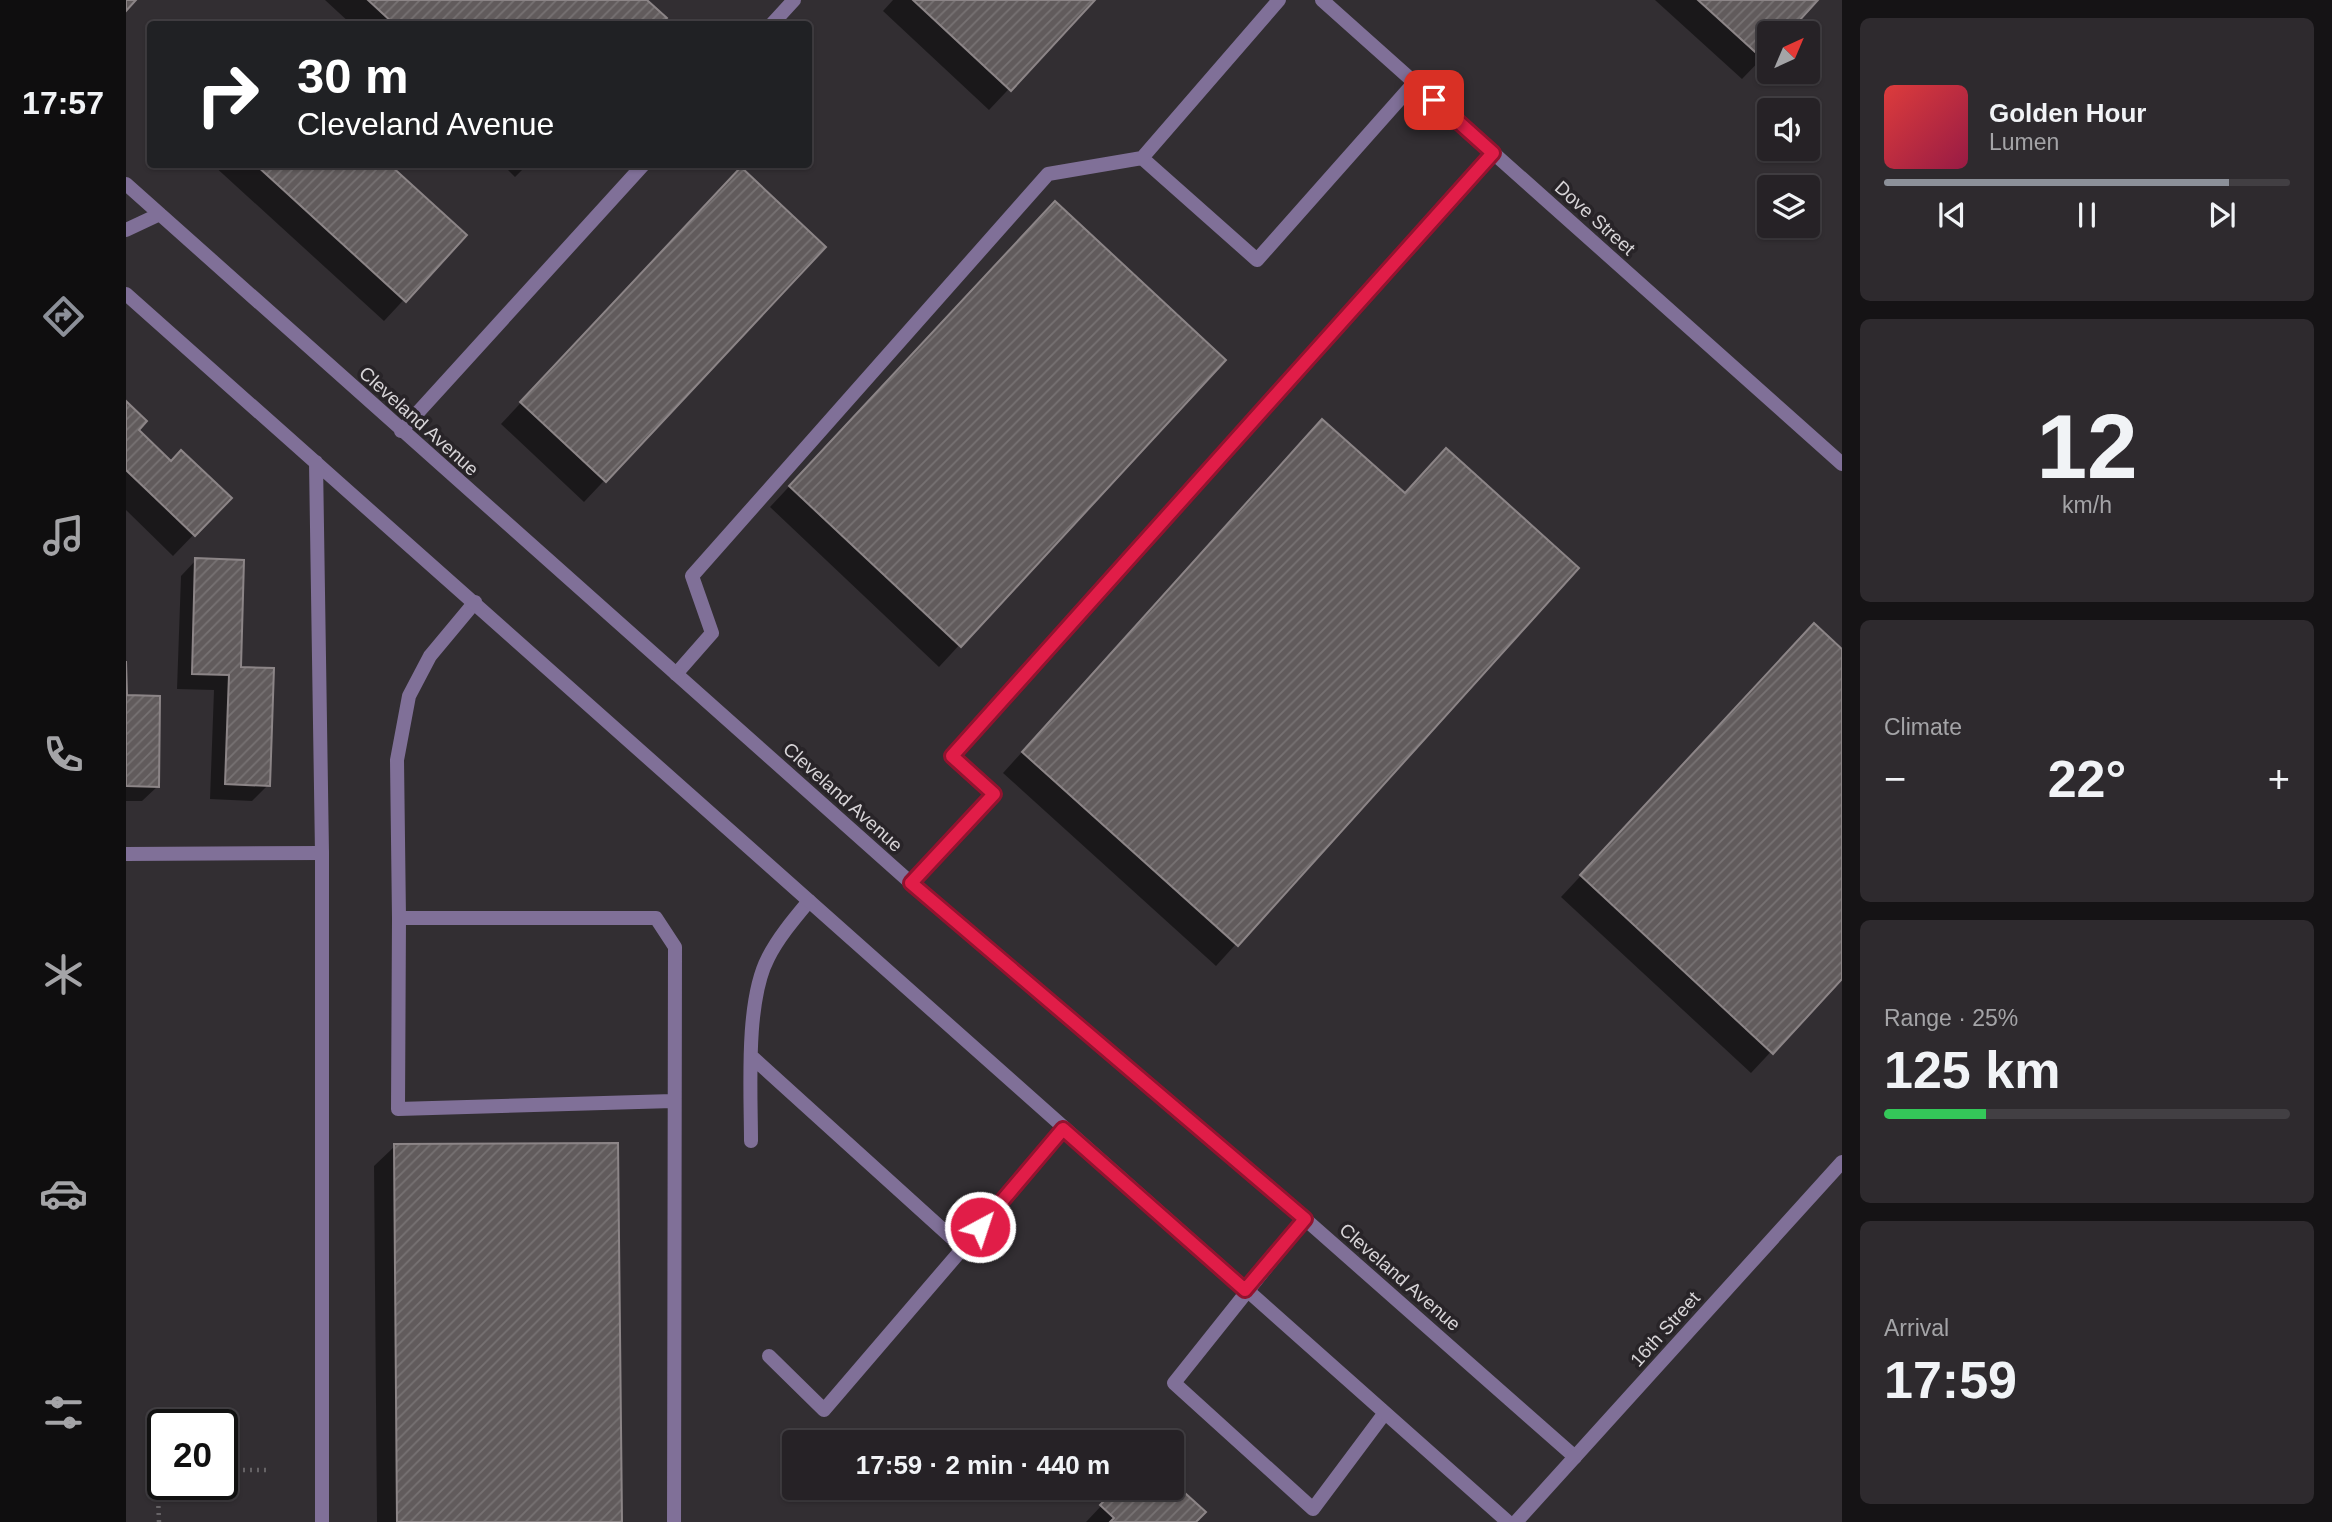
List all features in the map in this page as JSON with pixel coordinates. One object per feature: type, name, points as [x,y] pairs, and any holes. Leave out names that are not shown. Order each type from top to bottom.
[{"type":"street","points":[[775,21],[794,0]]},
{"type":"street","points":[[676,674],[712,633],[692,576],[1048,174],[1142,158],[1279,0]]},
{"type":"street","name":"Dove Street","points":[[1322,0],[1842,464]]},
{"type":"street","points":[[1142,158],[1257,260],[1414,83]]},
{"type":"street","points":[[911,883],[994,794],[952,756],[1493,153]]},
{"type":"street","points":[[401,431],[640,168]]},
{"type":"street","name":"Cleveland Avenue","points":[[126,184],[911,883],[1305,1219],[1575,1457]]},
{"type":"street","points":[[126,230],[160,214]]},
{"type":"street","points":[[126,294],[1508,1522]]},
{"type":"street","points":[[316,462],[322,853],[322,1522]]},
{"type":"street","points":[[475,602],[430,656],[409,696],[397,760],[398,1109],[673,1101]]},
{"type":"street","points":[[126,854],[322,853]]},
{"type":"street","points":[[751,1141],[751,1056],[758,988],[767,959],[808,901]]},
{"type":"street","points":[[399,918],[656,918],[674,947],[674,1522]]},
{"type":"street","points":[[751,1056],[963,1248]]},
{"type":"street","points":[[769,1356],[824,1410],[1063,1129]]},
{"type":"street","name":"16th Street","points":[[1516,1522],[1842,1162]]},
{"type":"street","points":[[1305,1219],[1245,1290],[1174,1383],[1313,1509],[1384,1414]]},
{"type":"path","points":[[238,1470],[268,1469]]},
{"type":"path","points":[[158,1500],[159,1522]]},
{"type":"building","points":[[126,0],[136,0],[126,11]]},
{"type":"building","points":[[368,0],[647,0],[667,18],[664,21],[391,21]]},
{"type":"building","points":[[913,0],[1095,0],[1011,91]]},
{"type":"building","points":[[1698,0],[1818,0],[1799,21],[1757,21],[1757,54]]},
{"type":"building","points":[[259,168],[393,168],[467,235],[406,302]]},
{"type":"building","points":[[740,168],[826,247],[606,482],[520,402]]},
{"type":"building","points":[[1055,201],[1226,360],[961,647],[789,486]]},
{"type":"building","points":[[126,401],[147,421],[139,430],[171,461],[181,450],[232,498],[195,536],[126,470]]},
{"type":"building","points":[[1322,419],[1405,493],[1446,448],[1579,568],[1238,946],[1022,752]]},
{"type":"building","points":[[195,558],[244,560],[241,667],[274,668],[270,786],[225,784],[229,675],[192,674]]},
{"type":"building","points":[[1814,623],[1842,649],[1842,979],[1773,1054],[1580,875]]},
{"type":"building","points":[[126,661],[127,695],[160,696],[159,787],[126,786]]},
{"type":"building","points":[[618,1143],[622,1522],[397,1522],[394,1144]]},
{"type":"building","points":[[1184,1492],[1206,1512],[1196,1522],[1110,1522],[1114,1518],[1100,1505],[1105,1500],[1184,1500]]},
{"type":"route","points":[[980,1227],[1063,1129],[1245,1290],[1305,1219],[911,883],[994,794],[952,756],[1493,153],[1434,100]]}]
